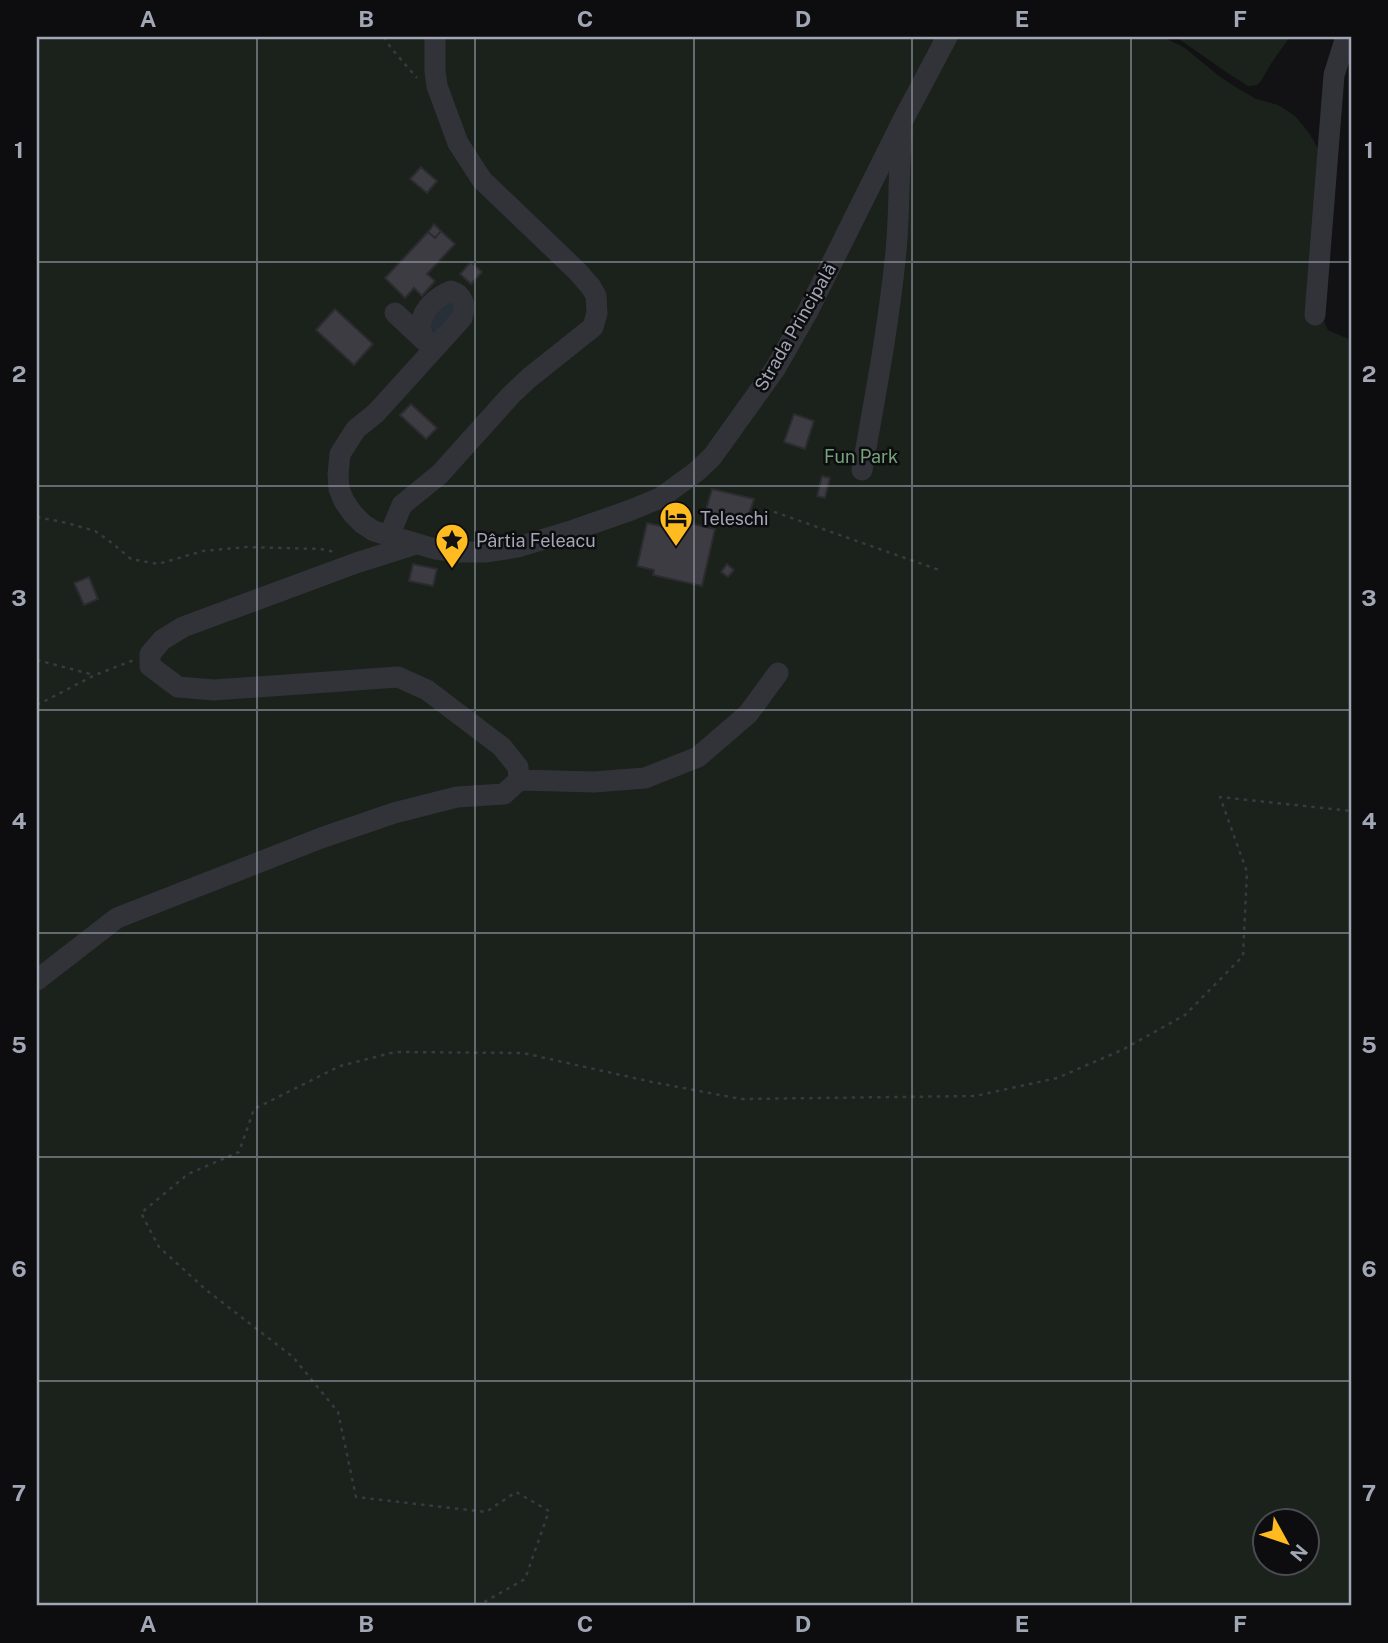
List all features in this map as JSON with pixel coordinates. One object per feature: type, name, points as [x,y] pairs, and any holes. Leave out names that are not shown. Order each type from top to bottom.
[{"type":"street","points":[[389,536],[402,505],[440,474],[529,378],[593,327],[597,313],[596,296],[591,287],[482,180],[458,143],[437,86],[435,37]]},
{"type":"street","name":"Strada Principală","points":[[395,313],[429,345],[376,413],[356,429],[340,454],[338,474],[339,489],[344,501],[353,514],[374,531],[435,549],[487,552],[518,547],[660,498],[712,457],[775,369],[808,311],[947,37]]},
{"type":"street","points":[[1315,315],[1334,75],[1346,37]]},
{"type":"street","points":[[862,470],[884,346],[896,250],[899,164],[904,118]]},
{"type":"street","points":[[416,544],[380,554],[183,627],[162,640],[150,654],[150,666],[178,687],[214,690],[398,677],[427,690],[502,747],[518,767],[519,780]]},
{"type":"street","points":[[37,980],[117,918],[321,838],[394,813],[457,797],[504,794],[519,780],[594,782],[645,778],[698,757],[748,714],[778,673]]},
{"type":"path","points":[[384,37],[416,77]]},
{"type":"path","points":[[765,509],[939,570]]},
{"type":"path","points":[[37,517],[94,531],[131,559],[158,564],[204,551],[246,547],[321,549],[340,553]]},
{"type":"path","points":[[37,705],[95,676],[150,654]]},
{"type":"path","points":[[37,660],[95,676]]},
{"type":"path","points":[[468,1606],[479,1605],[524,1579],[549,1511],[516,1492],[486,1512],[356,1497],[338,1412],[293,1357],[205,1289],[159,1247],[141,1213],[188,1174],[239,1152],[254,1109],[340,1066],[395,1052],[523,1053],[741,1099],[975,1096],[1057,1078],[1122,1049],[1185,1015],[1243,956],[1247,872],[1220,797],[1351,811]]},
{"type":"green space","name":"Fun Park","points":[[37,37],[1163,37],[1185,48],[1237,88],[1256,99],[1278,105],[1295,116],[1320,152],[1318,309],[1328,330],[1351,340],[1351,1606],[37,1606]]},
{"type":"green space","points":[[1176,37],[1290,37],[1261,81],[1257,85],[1248,86]]},
{"type":"shaded area","points":[[449,300],[457,304],[447,329],[433,334],[430,317]]},
{"type":"building","points":[[421,167],[437,181],[427,193],[410,179]]},
{"type":"building","points":[[434,224],[441,231],[435,238],[428,232]]},
{"type":"building","points":[[441,231],[455,244],[427,274],[435,281],[422,296],[414,288],[405,298],[385,278],[428,232],[435,238]]},
{"type":"building","points":[[471,262],[482,272],[471,284],[460,274]]},
{"type":"building","points":[[335,309],[373,344],[354,365],[316,330]]},
{"type":"building","points":[[411,404],[437,428],[426,439],[400,415]]},
{"type":"building","points":[[794,414],[814,421],[805,449],[784,442]]},
{"type":"building","points":[[822,476],[830,478],[825,498],[817,496]]},
{"type":"building","points":[[712,489],[754,499],[746,523],[705,513]]},
{"type":"building","name":"Teleschi","points":[[667,518],[715,529],[702,586],[653,575],[654,570],[637,566],[647,523],[665,527]]},
{"type":"building","points":[[413,564],[437,569],[433,586],[409,581]]},
{"type":"building","points":[[727,564],[734,570],[728,577],[721,572]]},
{"type":"building","points":[[89,577],[98,599],[84,605],[74,583]]},
{"type":"place","name":"Teleschi","points":[[676,548]]},
{"type":"place","name":"Pârtia Feleacu","points":[[452,570]]}]
